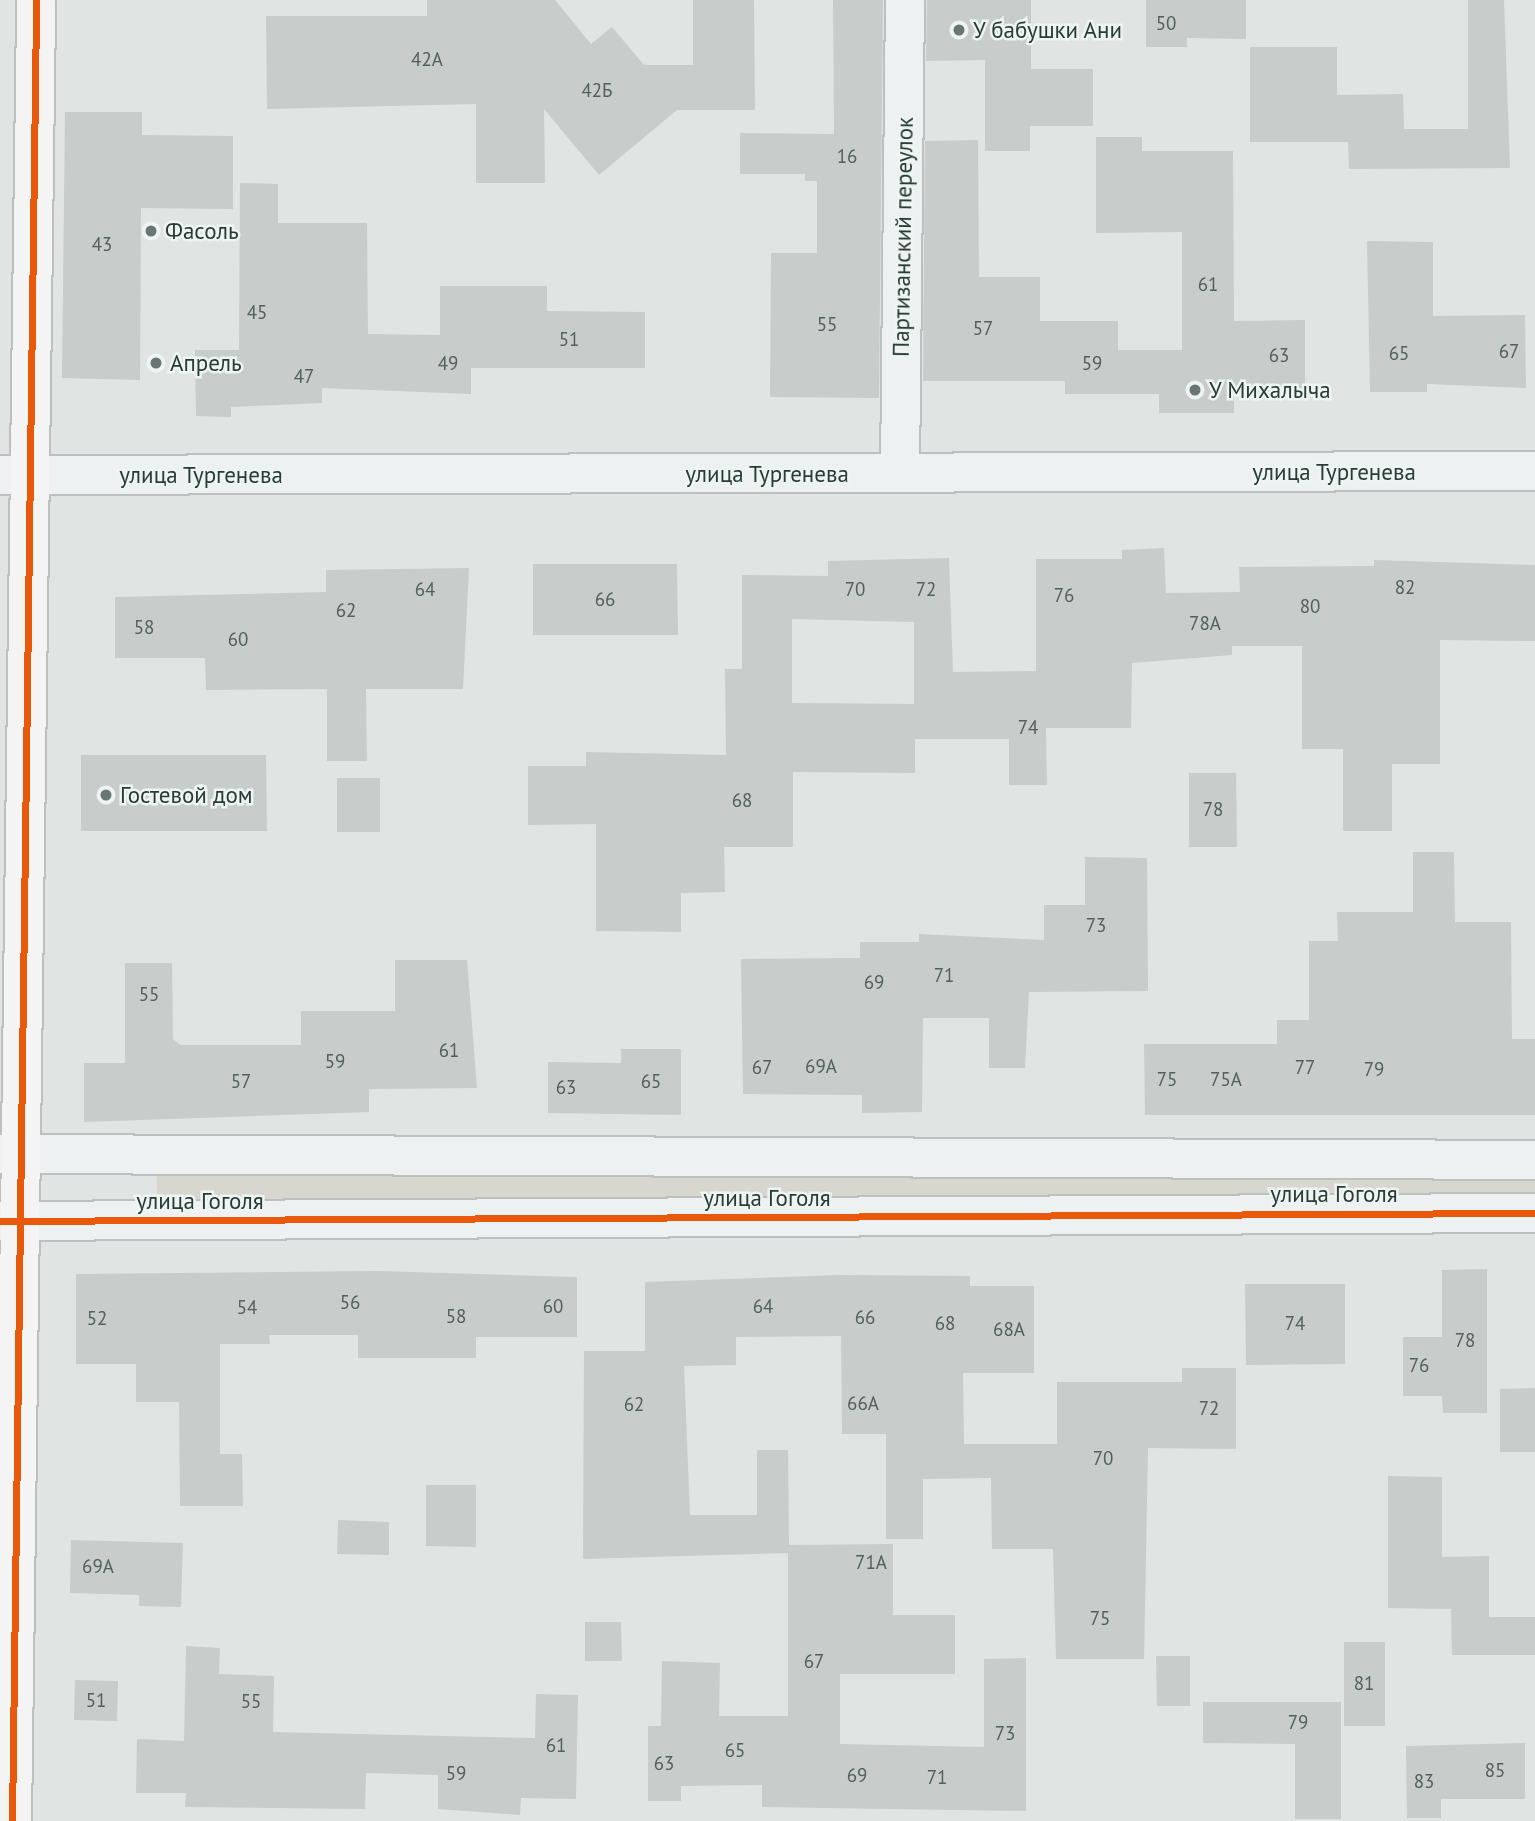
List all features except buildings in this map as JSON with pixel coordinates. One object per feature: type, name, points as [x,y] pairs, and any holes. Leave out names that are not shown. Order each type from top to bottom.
[{"type":"street","points":[[12,1821],[11,1221],[17,475],[36,0]]},
{"type":"street","name":"Партизанский переулок","points":[[900,473],[905,0]]},
{"type":"street","name":"улица Тургенева","points":[[17,475],[1535,471]]},
{"type":"street","name":"улица Гоголя","points":[[12,1154],[1535,1160]]},
{"type":"street","name":"улица Гоголя","points":[[11,1221],[1535,1213]]},
{"type":"shaded area","points":[[1535,1170],[1535,1202],[158,1208],[156,1171]]},
{"type":"cycle path","points":[[12,1821],[36,0]]},
{"type":"cycle path","points":[[0,1221],[1535,1213]]},
{"type":"place","name":"У бабушки Ани","points":[[959,30]]},
{"type":"place","name":"Фасоль","points":[[151,231]]},
{"type":"place","name":"Апрель","points":[[156,363]]},
{"type":"place","name":"У Михалыча","points":[[1195,390]]},
{"type":"place","name":"Гостевой дом","points":[[106,795]]}]
